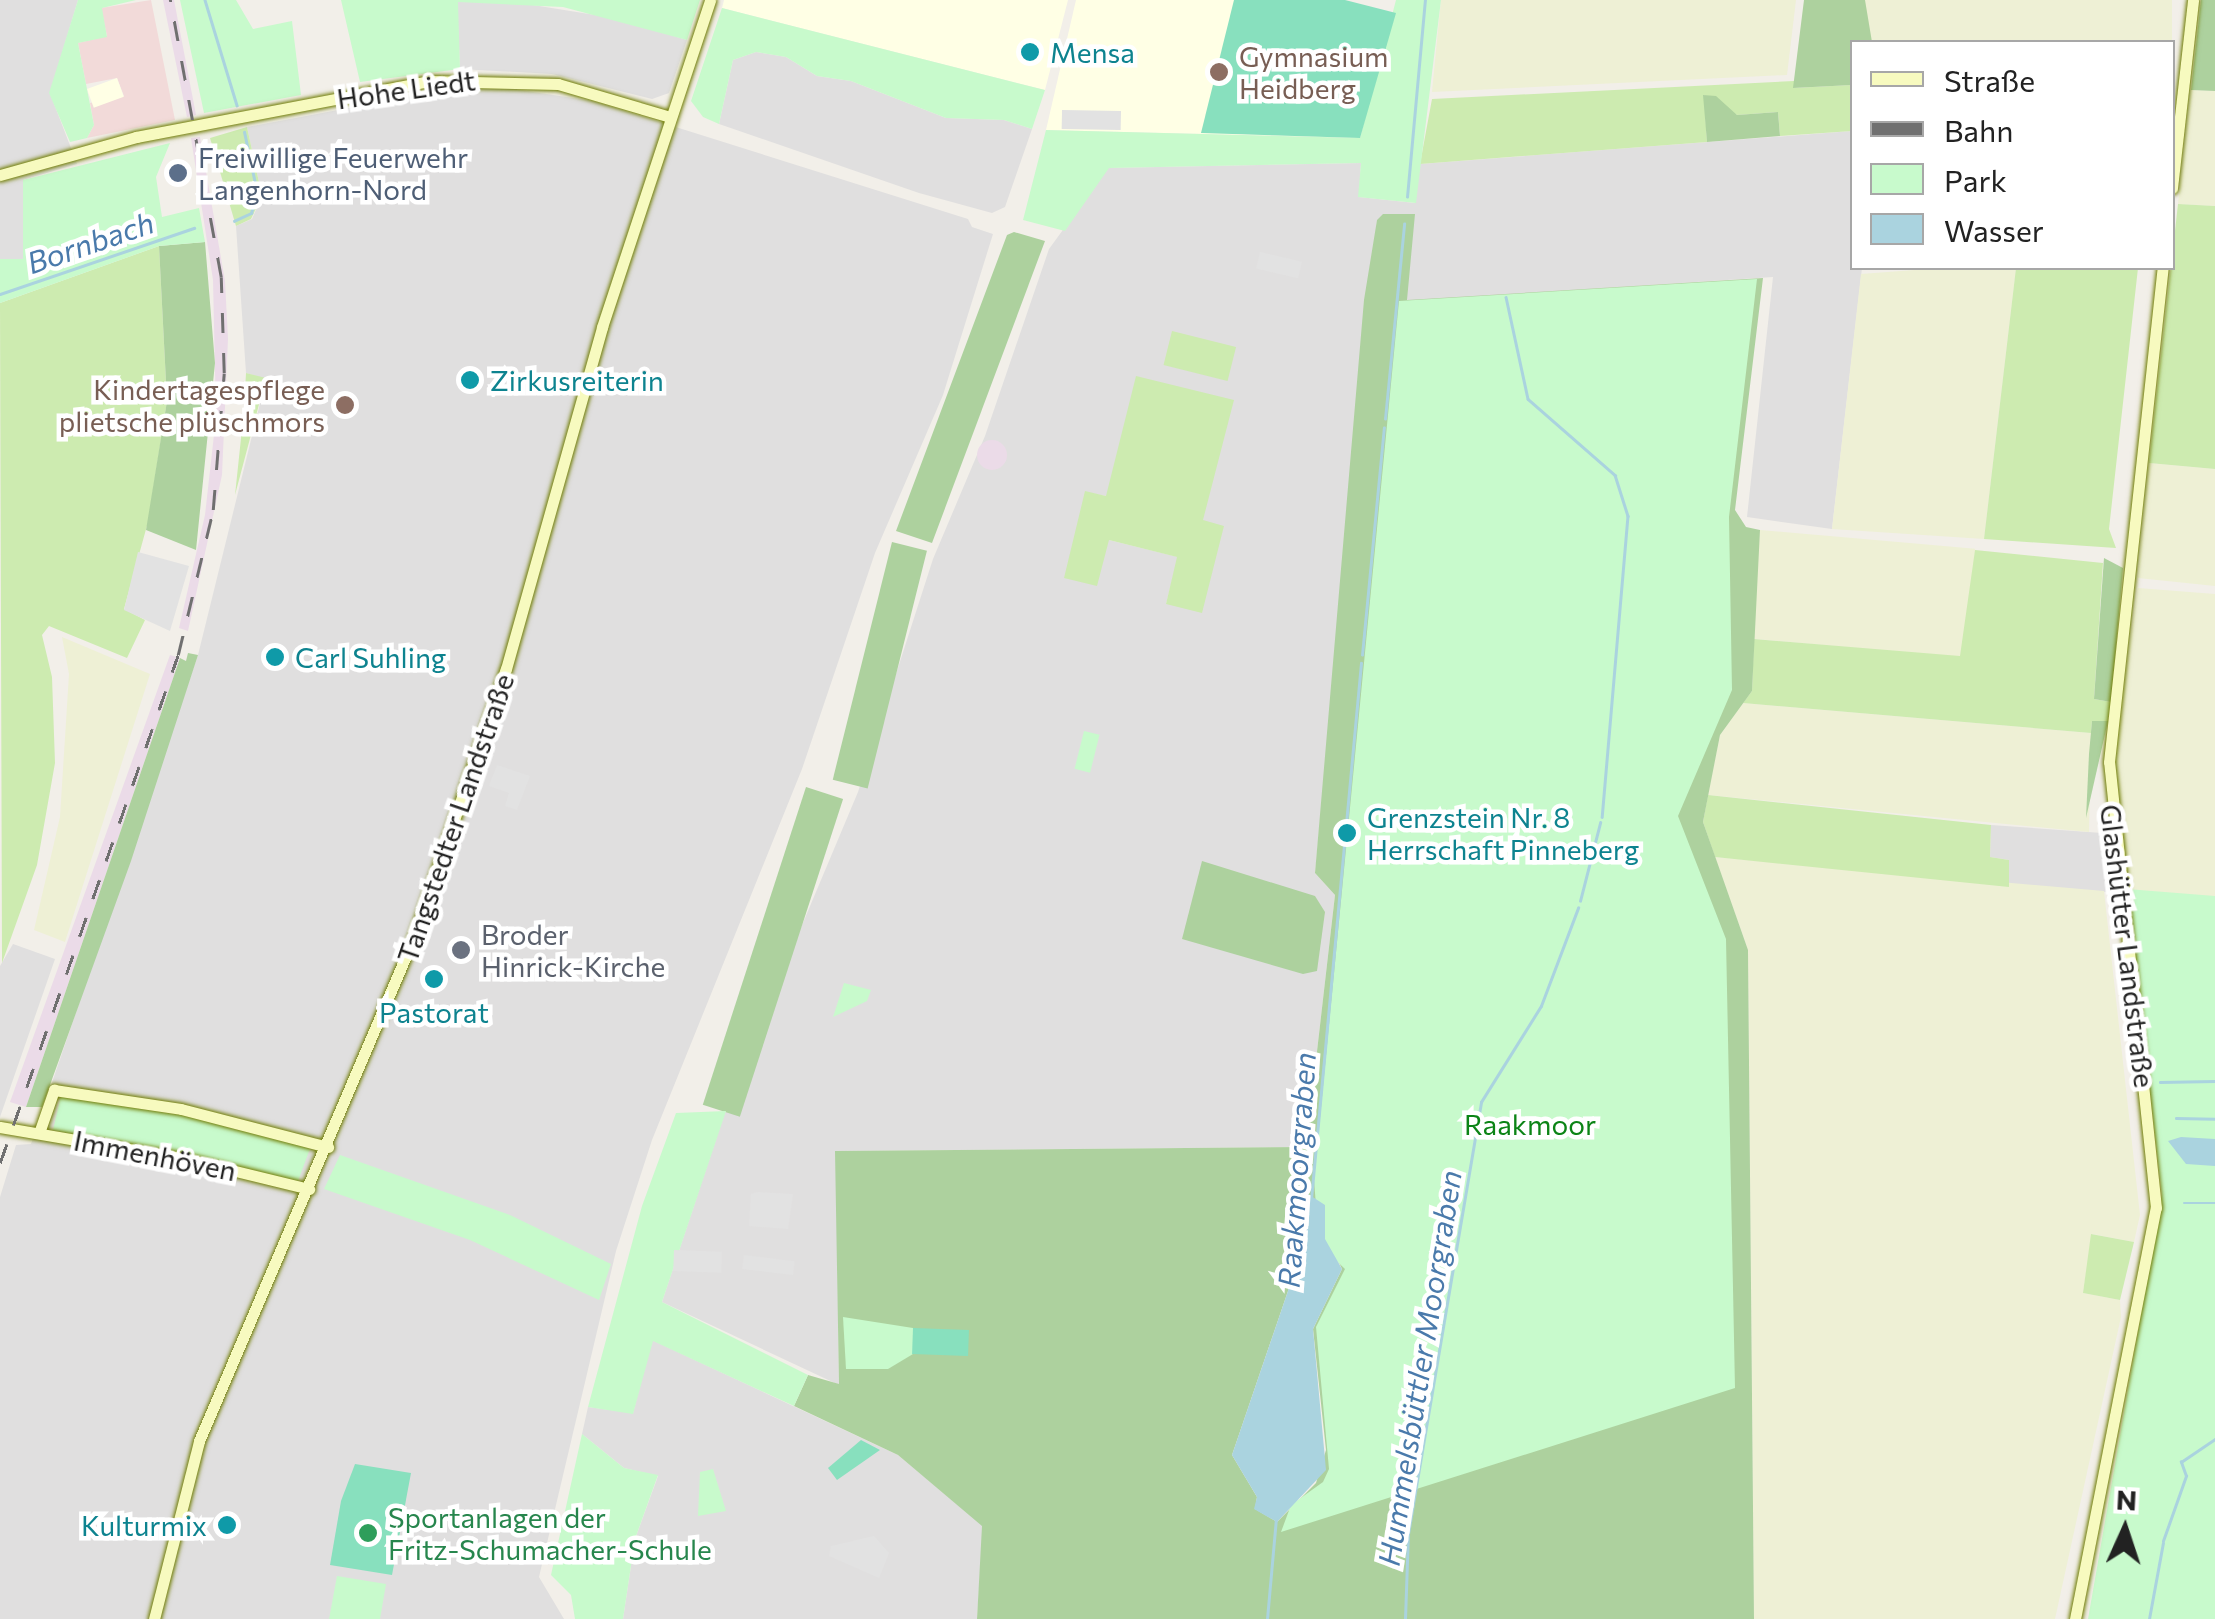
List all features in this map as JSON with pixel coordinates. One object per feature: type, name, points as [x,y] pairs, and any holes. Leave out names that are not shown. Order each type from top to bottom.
[{"type":"street","name":"Tangstedter Landstraße","points":[[154,1619],[199,1441],[400,976],[506,668],[587,378],[710,0]]},
{"type":"street","points":[[2175,161],[2193,0]]},
{"type":"street","name":"Hohe Liedt","points":[[0,175],[98,145],[458,79],[567,86],[670,117]]},
{"type":"street","name":"Glashütter Landstraße","points":[[2075,1619],[2156,1208],[2108,780],[2163,270]]},
{"type":"street","name":"Immenhöven","points":[[39,1133],[54,1090],[181,1109],[328,1147]]},
{"type":"street","name":"Immenhöven","points":[[0,1128],[85,1140],[309,1189]]},
{"type":"shaded area","points":[[0,0],[78,0],[50,93],[77,164],[23,180],[23,260],[0,259]]},
{"type":"shaded area","points":[[151,0],[175,120],[87,138],[94,125],[90,103],[124,96],[117,78],[86,84],[78,43],[107,36],[101,8]]},
{"type":"shaded area","points":[[163,0],[174,0],[196,115],[187,117]]},
{"type":"shaded area","points":[[724,0],[1068,0],[1045,90],[722,8]]},
{"type":"shaded area","name":"Gymnasium Heidberg","points":[[1076,0],[1345,0],[1360,138],[1046,130]]},
{"type":"shaded area","points":[[1441,0],[1796,0],[1787,75],[1432,92]]},
{"type":"shaded area","points":[[1865,0],[2172,0],[2172,40],[1865,40]]},
{"type":"shaded area","points":[[508,1],[614,18],[687,40],[669,93],[652,99],[552,74],[460,69],[457,2]]},
{"type":"shaded area","points":[[756,52],[786,57],[817,76],[851,81],[946,118],[1004,120],[1032,129],[1005,207],[992,213],[919,193],[719,124],[733,60]]},
{"type":"shaded area","points":[[117,78],[124,97],[94,108],[87,89]]},
{"type":"shaded area","points":[[455,88],[513,89],[593,101],[968,219],[972,227],[993,234],[943,395],[875,553],[802,769],[652,1140],[616,1251],[539,1577],[564,1619],[0,1619],[0,1197],[16,1145],[31,1144],[198,655],[266,379],[246,373],[236,226],[252,219],[262,196],[247,127]]},
{"type":"shaded area","points":[[2191,90],[2215,91],[2215,206],[2178,204]]},
{"type":"shaded area","points":[[1062,110],[1121,111],[1121,130],[1062,129]]},
{"type":"shaded area","points":[[1850,131],[1850,270],[1862,270],[1832,529],[1747,517],[1773,277],[1407,301],[1377,220],[1315,873],[1335,895],[1306,1147],[836,1151],[839,1385],[662,1302],[731,1094],[858,792],[933,559],[985,436],[1049,249],[1108,168],[1361,163],[1359,197],[1415,203],[1420,164]],"holes":[[[1085,492],[1223,527],[1166,604],[1178,557],[1109,540]]]},
{"type":"shaded area","points":[[200,137],[225,281],[228,339],[222,475],[188,631],[179,628],[205,515],[216,417],[213,280],[191,138]]},
{"type":"shaded area","points":[[1260,252],[1302,262],[1298,278],[1256,269]]},
{"type":"shaded area","points":[[2016,270],[1984,539],[1832,529],[1861,274]]},
{"type":"shaded area","points":[[992,440],[1003,444],[1007,455],[1003,466],[992,470],[981,466],[977,455],[981,444]]},
{"type":"shaded area","points":[[2149,463],[2215,469],[2215,586],[2138,578]]},
{"type":"shaded area","points":[[1760,530],[1975,549],[1966,657],[1751,639]]},
{"type":"shaded area","points":[[138,552],[189,566],[170,631],[124,610]]},
{"type":"shaded area","points":[[2138,588],[2215,594],[2215,1012],[2139,1019],[2113,762]]},
{"type":"shaded area","points":[[62,637],[150,674],[65,942],[34,930],[60,817],[69,674]]},
{"type":"shaded area","points":[[170,655],[180,658],[26,1107],[10,1102]]},
{"type":"shaded area","points":[[1743,703],[2091,733],[2089,832],[1708,795],[1720,735]]},
{"type":"shaded area","points":[[497,765],[530,776],[517,810],[505,806],[509,793],[489,786]]},
{"type":"shaded area","points":[[1991,825],[2102,833],[2109,892],[2009,887],[2009,860],[1990,857]]},
{"type":"shaded area","points":[[1715,857],[2104,891],[2140,1215],[2134,1242],[2092,1234],[2083,1293],[2120,1300],[2121,1317],[2055,1619],[1754,1619],[1748,950]]},
{"type":"shaded area","points":[[13,944],[55,959],[0,1117],[0,966]]},
{"type":"shaded area","points":[[751,1194],[793,1194],[788,1229],[749,1226]]},
{"type":"shaded area","points":[[674,1250],[722,1252],[721,1273],[673,1271]]},
{"type":"shaded area","points":[[744,1255],[795,1261],[793,1275],[742,1269]]},
{"type":"shaded area","points":[[652,1340],[898,1455],[983,1526],[977,1619],[623,1619],[635,1539],[658,1476],[624,1468],[582,1434],[588,1407],[633,1413]]},
{"type":"shaded area","points":[[874,1536],[889,1553],[879,1578],[829,1556],[831,1546]]},
{"type":"green space","points":[[78,0],[136,0],[102,8],[107,37],[78,43],[94,125],[87,138],[70,142],[49,93]]},
{"type":"green space","points":[[180,0],[236,0],[253,29],[292,21],[301,95],[204,113]]},
{"type":"green space","points":[[341,0],[700,0],[687,40],[563,7],[458,2],[460,69],[360,82]]},
{"type":"green space","points":[[1234,0],[1345,0],[1396,13],[1360,138],[1201,133]]},
{"type":"green space","points":[[1396,0],[1441,0],[1416,203],[1358,197],[1361,163],[1109,168],[1065,231],[1023,220],[1046,130],[1360,138]]},
{"type":"green space","points":[[1804,0],[1865,0],[1872,40],[1850,40],[1850,85],[1793,88]]},
{"type":"green space","points":[[2201,0],[2215,0],[2215,91],[2191,90]]},
{"type":"green space","points":[[722,8],[1045,90],[1032,129],[1004,120],[946,118],[851,81],[817,76],[786,57],[756,52],[733,60],[719,124],[703,117],[691,101]]},
{"type":"green space","points":[[1794,81],[1794,88],[1850,85],[1850,131],[1780,136],[1778,112],[1737,115],[1704,95],[1707,142],[1420,164],[1432,99]]},
{"type":"green space","points":[[1703,95],[1716,96],[1737,115],[1778,112],[1780,136],[1707,142]]},
{"type":"green space","points":[[247,127],[262,196],[251,219],[236,226],[210,138]]},
{"type":"green space","points":[[170,143],[156,177],[162,217],[199,208],[205,242],[159,246],[0,303],[0,259],[23,259],[23,180]]},
{"type":"green space","points":[[2178,204],[2215,206],[2215,469],[2149,463],[2171,270],[2175,270]]},
{"type":"green space","name":"Raakmoor","points":[[1383,214],[1415,214],[1407,300],[1763,278],[1735,510],[1746,527],[1760,530],[1752,691],[1720,735],[1703,822],[1748,950],[1754,1619],[977,1619],[982,1526],[898,1455],[794,1406],[808,1375],[839,1384],[835,1151],[1306,1147],[1335,895],[1315,873],[1364,300],[1377,220]],"holes":[[[1307,1195],[1342,1269],[1313,1329],[1326,1450],[1316,1483],[1277,1522],[1255,1509],[1257,1497],[1232,1455],[1288,1291]]]},
{"type":"green space","points":[[1014,232],[1045,241],[932,543],[896,531],[1007,235]]},
{"type":"green space","points":[[205,242],[215,363],[196,550],[146,530],[167,401],[159,246]]},
{"type":"green space","points":[[159,246],[167,401],[148,522],[124,609],[145,620],[127,658],[49,626],[42,635],[52,677],[55,763],[37,865],[2,963],[0,303]]},
{"type":"green space","points":[[2016,270],[2138,270],[2109,529],[2116,548],[1984,539]]},
{"type":"green space","name":"Raakmoor","points":[[1757,279],[1729,517],[1732,690],[1678,816],[1726,939],[1735,1388],[1281,1532],[1291,1505],[1323,1482],[1329,1469],[1316,1327],[1345,1269],[1319,1244],[1314,1180],[1399,301]]},
{"type":"green space","points":[[1172,331],[1236,347],[1228,381],[1164,365]]},
{"type":"green space","points":[[246,373],[266,378],[235,495],[244,410]]},
{"type":"green space","points":[[1136,376],[1234,400],[1203,520],[1224,526],[1202,613],[1166,604],[1177,557],[1109,540],[1097,586],[1064,578],[1085,491],[1106,496]]},
{"type":"green space","points":[[892,542],[927,551],[868,788],[833,780]]},
{"type":"green space","points":[[1975,550],[2103,563],[2094,699],[2111,702],[2108,721],[2092,721],[2091,733],[1743,703],[1752,691],[1754,639],[1960,656]]},
{"type":"green space","points":[[2104,558],[2123,568],[2111,702],[2094,699]]},
{"type":"green space","points":[[188,653],[198,655],[131,861],[42,1107],[26,1107],[180,658],[186,661]]},
{"type":"green space","points":[[2092,721],[2108,721],[2086,818],[2089,754]]},
{"type":"green space","points":[[1084,731],[1100,735],[1090,773],[1075,769]]},
{"type":"green space","points":[[806,787],[843,799],[740,1117],[703,1105]]},
{"type":"green space","points":[[1708,795],[1991,825],[1990,857],[2009,860],[2009,887],[1715,857],[1703,822]]},
{"type":"green space","points":[[1202,861],[1315,896],[1325,912],[1317,971],[1303,974],[1182,939]]},
{"type":"green space","points":[[2127,889],[2215,896],[2215,1619],[2088,1619],[2162,1195]]},
{"type":"green space","points":[[844,983],[871,990],[867,1001],[833,1017]]},
{"type":"green space","points":[[61,1096],[186,1116],[311,1146],[298,1181],[53,1130]]},
{"type":"green space","points":[[726,1111],[662,1302],[808,1375],[794,1406],[653,1341],[633,1414],[588,1407],[642,1206],[676,1113]]},
{"type":"green space","points":[[340,1155],[510,1215],[611,1264],[599,1300],[470,1240],[324,1189]]},
{"type":"green space","points":[[2091,1234],[2134,1242],[2120,1300],[2083,1293]]},
{"type":"green space","points":[[843,1317],[913,1328],[913,1354],[888,1369],[846,1369]]},
{"type":"green space","points":[[913,1328],[969,1330],[968,1356],[912,1354]]},
{"type":"green space","points":[[582,1434],[624,1468],[658,1475],[635,1539],[623,1619],[575,1619],[571,1595],[551,1575]]},
{"type":"green space","points":[[861,1440],[880,1450],[837,1480],[828,1468]]},
{"type":"green space","name":"Sportanlagen der Fritz-Schumacher-Schule","points":[[355,1464],[411,1473],[392,1575],[330,1565],[341,1501]]},
{"type":"green space","points":[[713,1469],[726,1511],[698,1516],[700,1472]]},
{"type":"green space","points":[[337,1576],[386,1584],[380,1619],[329,1619]]},
{"type":"water","points":[[2181,1137],[2215,1139],[2215,1166],[2186,1164],[2168,1141]]},
{"type":"water","points":[[1308,1194],[1325,1205],[1325,1239],[1342,1269],[1313,1329],[1326,1470],[1277,1522],[1254,1509],[1257,1497],[1232,1455],[1288,1291]]},
{"type":"waterway","name":"Bornbach","points":[[205,0],[237,105]]},
{"type":"waterway","name":"Raakmoorgraben","points":[[1407,197],[1425,0]]},
{"type":"waterway","name":"Bornbach","points":[[234,221],[251,213],[257,193],[244,132]]},
{"type":"waterway","name":"Raakmoorgraben","points":[[1385,419],[1404,224]]},
{"type":"waterway","name":"Bornbach","points":[[0,294],[194,228]]},
{"type":"waterway","name":"Hummelsbüttler Moorgraben","points":[[1506,297],[1528,399],[1615,475],[1628,516],[1602,817]]},
{"type":"waterway","name":"Raakmoorgraben","points":[[1362,655],[1384,428]]},
{"type":"waterway","name":"Raakmoorgraben","points":[[1311,1199],[1361,663]]},
{"type":"waterway","name":"Hummelsbüttler Moorgraben","points":[[1580,901],[1600,823]]},
{"type":"waterway","name":"Hummelsbüttler Moorgraben","points":[[1405,1619],[1408,1534],[1481,1102],[1541,1006],[1578,908]]},
{"type":"waterway","points":[[2160,1082],[2215,1081]]},
{"type":"waterway","points":[[2176,1118],[2215,1119]]},
{"type":"waterway","points":[[2184,1203],[2215,1203]]},
{"type":"waterway","points":[[2163,1541],[2186,1476],[2181,1462],[2215,1439]]},
{"type":"waterway","name":"Raakmoorgraben","points":[[1267,1619],[1276,1519]]},
{"type":"waterway","points":[[2149,1619],[2163,1543]]},
{"type":"railway","points":[[0,1163],[178,655],[213,510],[224,373],[221,277],[170,0]]},
{"type":"place","name":"Mensa","points":[[1030,52]]},
{"type":"place","name":"Gymnasium Heidberg","points":[[1219,72]]},
{"type":"place","name":"Freiwillige Feuerwehr Langenhorn-Nord","points":[[178,173]]},
{"type":"place","name":"Zirkusreiterin","points":[[470,380]]},
{"type":"place","name":"Kindertagespflege plietsche plüschmors","points":[[345,405]]},
{"type":"place","name":"Carl Suhling","points":[[275,657]]},
{"type":"place","name":"Grenzstein Nr. 8 Herrschaft Pinneberg","points":[[1347,833]]},
{"type":"place","name":"Broder Hinrick-Kirche","points":[[461,950]]},
{"type":"place","name":"Pastorat","points":[[434,979]]},
{"type":"place","name":"Kulturmix","points":[[227,1525]]},
{"type":"place","name":"Sportanlagen der Fritz-Schumacher-Schule","points":[[368,1533]]}]
